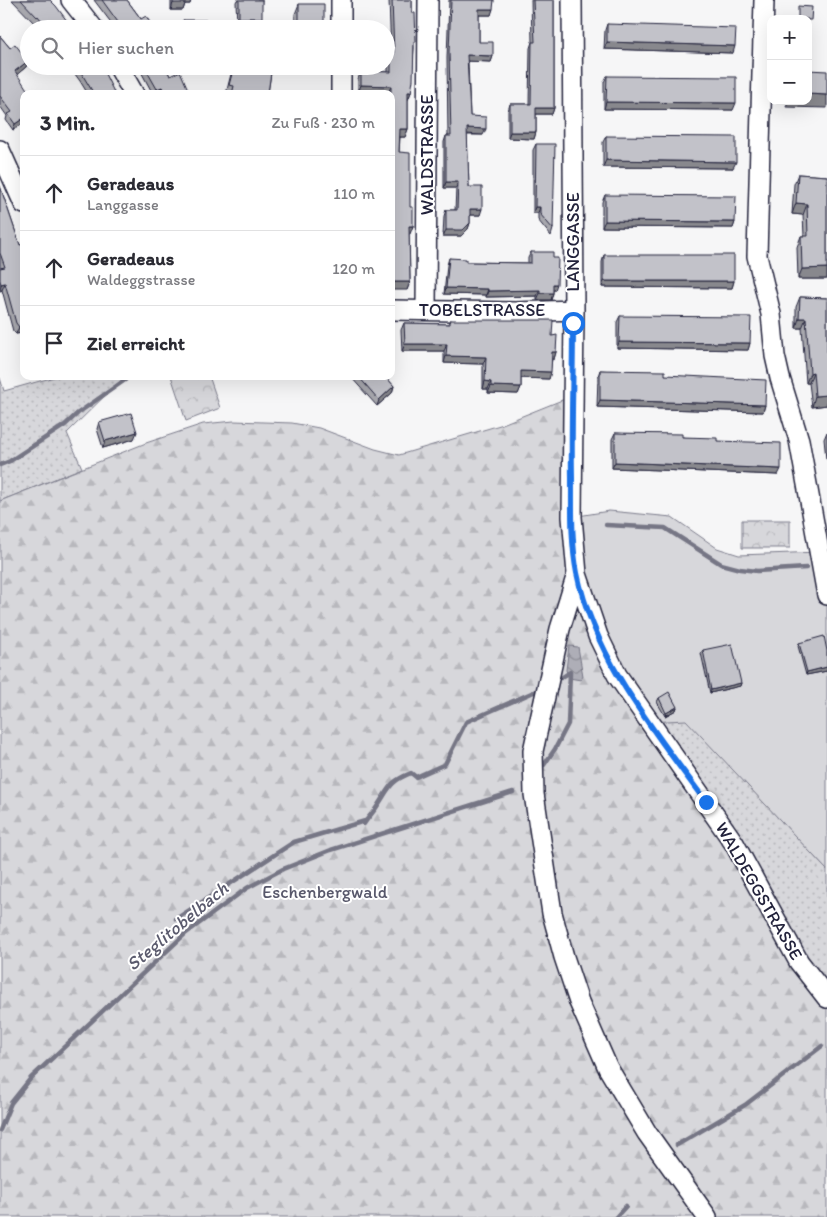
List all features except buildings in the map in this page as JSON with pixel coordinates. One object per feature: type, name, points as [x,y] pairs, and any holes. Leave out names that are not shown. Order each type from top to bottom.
[{"type":"street","points":[[71,0],[87,20]]},
{"type":"street","points":[[341,0],[341,20]]},
{"type":"street","name":"WALDSTRASSE","points":[[426,310],[428,0]]},
{"type":"street","name":"LANGGASSE","points":[[572,0],[574,310],[572,517],[577,574]]},
{"type":"street","points":[[764,0],[757,256],[771,314],[775,356],[780,378],[799,440],[827,596]]},
{"type":"street","points":[[123,75],[132,90]]},
{"type":"street","points":[[341,75],[341,90]]},
{"type":"street","points":[[0,150],[20,195]]},
{"type":"street","name":"TOBELSTRASSE","points":[[395,310],[515,312],[574,310]]},
{"type":"street","points":[[577,574],[560,630],[532,751],[534,794],[552,913],[571,978],[608,1068],[662,1155],[707,1217]]},
{"type":"street","name":"WALDEGGSTRASSE","points":[[577,574],[591,618],[617,675],[734,843],[799,962],[827,998]]},
{"type":"green space","points":[[0,378],[4,391],[44,380],[121,380],[67,433],[82,468],[0,501]]},
{"type":"green space","points":[[172,380],[210,380],[220,408],[186,421]]},
{"type":"green space","name":"Eschenbergwald","points":[[572,396],[586,602],[827,998],[827,1217],[0,1217],[0,501],[146,443],[203,424],[234,421],[292,423],[319,428],[375,449],[399,455],[500,425]]},
{"type":"green space","points":[[609,511],[672,517],[717,548],[739,555],[819,552],[827,595],[827,870],[686,720],[649,722],[604,649],[572,517]]},
{"type":"green space","points":[[742,520],[790,520],[790,548],[742,548]]},
{"type":"green space","points":[[686,719],[827,870],[827,998],[649,722]]},
{"type":"water","points":[[569,646],[578,647],[583,676],[581,680],[569,678],[566,670]]},
{"type":"waterway","points":[[0,465],[10,461],[65,425],[78,413],[125,380]]},
{"type":"waterway","points":[[606,525],[665,528],[721,564],[740,569],[757,571],[806,568]]},
{"type":"waterway","points":[[561,678],[570,672]]},
{"type":"waterway","name":"Steglitobelbach","points":[[544,765],[568,724],[570,673]]},
{"type":"waterway","points":[[364,824],[394,782],[411,773],[416,777],[445,764],[466,722],[536,691]]},
{"type":"waterway","name":"Steglitobelbach","points":[[0,1130],[11,1103],[31,1078],[185,934],[247,888],[283,869],[331,850],[513,792]]},
{"type":"waterway","points":[[176,919],[294,842],[365,821]]},
{"type":"waterway","points":[[677,1145],[745,1105],[822,1046]]},
{"type":"waterway","points":[[616,1217],[626,1206]]},
{"type":"route","points":[[573,323],[572,532],[577,574],[598,636],[617,675],[706,802]]}]
